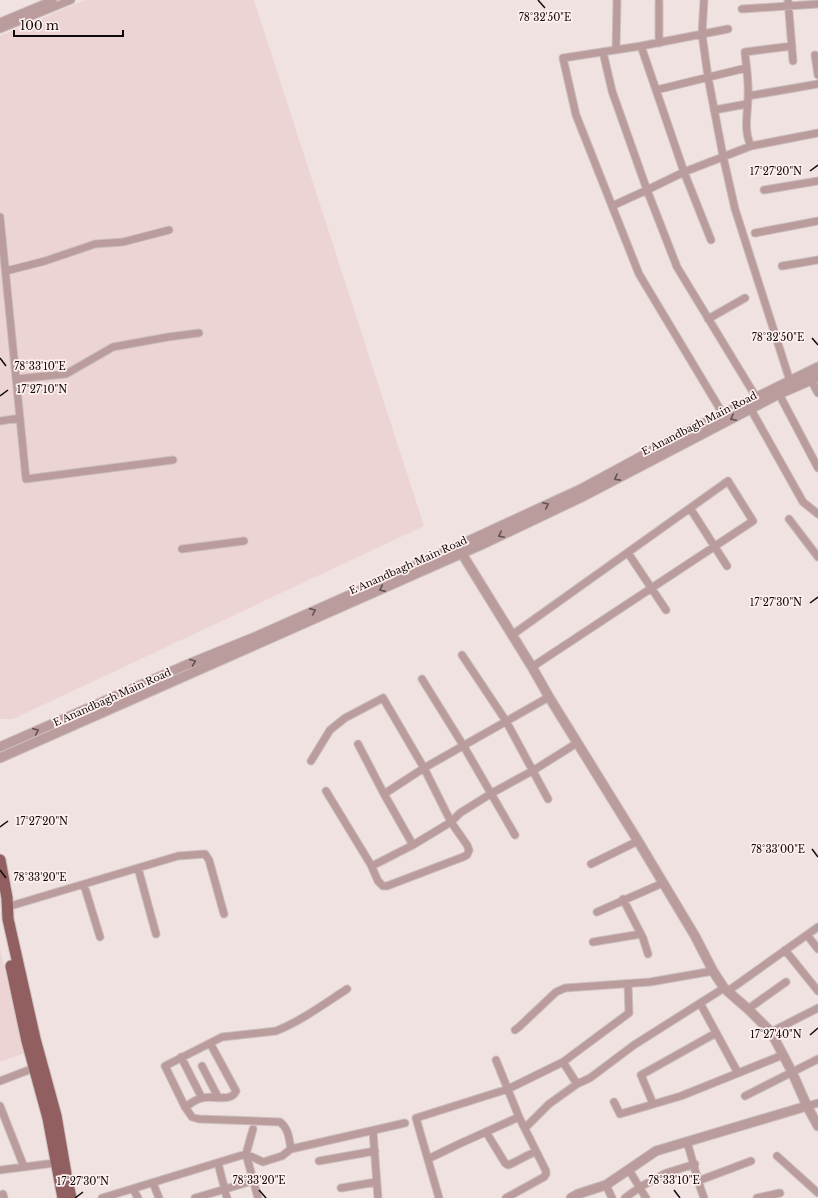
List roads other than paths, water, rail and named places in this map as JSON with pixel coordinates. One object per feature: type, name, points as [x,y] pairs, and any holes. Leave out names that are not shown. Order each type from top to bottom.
[{"type":"main road","points":[[0,860],[4,908],[18,1002],[48,1118],[55,1163],[63,1198]]},
{"type":"main road","points":[[4,908],[8,919],[35,1039],[56,1116],[71,1198]]},
{"type":"street","points":[[0,22],[53,0]]},
{"type":"street","points":[[0,29],[71,0]]},
{"type":"street","points":[[616,50],[617,0]]},
{"type":"street","points":[[704,0],[702,34],[722,156],[735,209],[790,381]]},
{"type":"street","points":[[659,2],[660,43]]},
{"type":"street","points":[[788,3],[793,61]]},
{"type":"street","points":[[742,9],[788,3],[818,4]]},
{"type":"street","points":[[723,414],[639,274],[576,114],[563,58],[660,43],[728,29]]},
{"type":"street","points":[[641,46],[684,172],[711,240]]},
{"type":"street","points":[[751,146],[747,138],[746,118],[748,96],[745,52],[792,46]]},
{"type":"street","points":[[603,52],[612,91],[677,267],[756,397]]},
{"type":"street","points":[[815,55],[818,75]]},
{"type":"street","points":[[656,90],[746,68]]},
{"type":"street","points":[[748,96],[818,84]]},
{"type":"street","points":[[714,110],[747,104]]},
{"type":"street","points":[[612,206],[722,156],[751,146],[818,133]]},
{"type":"street","points":[[764,190],[818,181]]},
{"type":"street","points":[[0,217],[26,479],[173,460]]},
{"type":"street","points":[[755,233],[818,221]]},
{"type":"street","points":[[6,271],[46,261],[95,244],[123,242],[169,230]]},
{"type":"street","points":[[782,266],[818,260]]},
{"type":"street","points":[[708,319],[745,298]]},
{"type":"street","points":[[16,379],[66,374],[113,347],[200,333]]},
{"type":"street","name":"E Anandbagh Main Road","points":[[0,747],[186,664],[255,637],[584,496],[748,406],[756,397],[818,367]]},
{"type":"street","points":[[814,378],[818,393]]},
{"type":"street","name":"E Anandbagh Main Road","points":[[0,758],[459,550],[581,489],[690,430],[723,414],[779,394],[814,378]]},
{"type":"street","points":[[779,394],[818,468]]},
{"type":"street","points":[[748,406],[803,502],[818,514]]},
{"type":"street","points":[[0,421],[20,418]]},
{"type":"street","points":[[512,635],[728,481],[753,521],[532,666]]},
{"type":"street","points":[[690,508],[727,566]]},
{"type":"street","points":[[789,519],[818,557]]},
{"type":"street","points":[[182,549],[244,541]]},
{"type":"street","points":[[811,548],[818,543]]},
{"type":"street","points":[[459,550],[532,666],[549,697],[663,882],[695,936],[713,971],[726,989],[771,1032],[818,1126]]},
{"type":"street","points":[[628,553],[666,610]]},
{"type":"street","points":[[462,655],[506,721],[534,770],[548,799]]},
{"type":"street","points":[[422,679],[492,793],[515,835]]},
{"type":"street","points":[[384,794],[463,745],[549,697]]},
{"type":"street","points":[[311,761],[330,730],[345,718],[383,698],[424,768],[451,822],[470,850],[467,855],[463,857],[387,886],[383,886],[378,881],[372,866],[326,791]]},
{"type":"street","points":[[372,866],[413,845],[451,822],[460,813],[492,793],[534,770],[577,743]]},
{"type":"street","points":[[358,744],[413,845]]},
{"type":"street","points":[[591,864],[638,841]]},
{"type":"street","points":[[4,908],[178,856],[205,854],[209,860],[224,914]]},
{"type":"street","points":[[138,868],[156,934]]},
{"type":"street","points":[[597,912],[663,882]]},
{"type":"street","points":[[84,885],[100,938]]},
{"type":"street","points":[[624,899],[641,934],[648,954]]},
{"type":"street","points":[[525,1128],[549,1104],[577,1084],[590,1078],[634,1045],[700,1003],[726,989],[818,927]]},
{"type":"street","points":[[593,942],[641,934]]},
{"type":"street","points":[[807,935],[818,949]]},
{"type":"street","points":[[785,950],[818,991]]},
{"type":"street","points":[[515,1030],[556,992],[565,988],[650,982],[713,971]]},
{"type":"street","points":[[748,1009],[786,982]]},
{"type":"street","points":[[439,1198],[416,1118],[508,1089],[563,1062],[629,1013],[628,984]]},
{"type":"street","points":[[291,1149],[287,1131],[280,1122],[199,1119],[192,1117],[185,1107],[165,1066],[227,1036],[271,1032],[282,1028],[295,1022],[347,989]]},
{"type":"street","points":[[700,1003],[738,1073]]},
{"type":"street","points":[[771,1032],[818,1008]]},
{"type":"street","points":[[653,1104],[641,1075],[716,1033]]},
{"type":"street","points":[[185,1107],[202,1098],[229,1098],[235,1095],[236,1091],[210,1043]]},
{"type":"street","points":[[614,1102],[620,1114],[681,1096],[783,1055]]},
{"type":"street","points":[[181,1057],[202,1098]]},
{"type":"street","points":[[745,1096],[818,1059]]},
{"type":"street","points":[[496,1060],[519,1117],[546,1171],[544,1177],[506,1198]]},
{"type":"street","points":[[563,1062],[577,1084]]},
{"type":"street","points":[[202,1066],[218,1097]]},
{"type":"street","points":[[0,1081],[34,1068]]},
{"type":"street","points":[[576,1197],[606,1185],[656,1151],[818,1103]]},
{"type":"street","points":[[0,1106],[24,1167]]},
{"type":"street","points":[[428,1160],[519,1117]]},
{"type":"street","points":[[102,1198],[246,1154],[264,1162],[282,1156],[291,1149],[405,1123]]},
{"type":"street","points":[[253,1129],[246,1154],[252,1181],[258,1198]]},
{"type":"street","points":[[373,1131],[378,1198]]},
{"type":"street","points":[[486,1132],[505,1163],[508,1165],[513,1164],[536,1151]]},
{"type":"street","points":[[687,1142],[704,1198]]},
{"type":"street","points":[[319,1161],[375,1151]]},
{"type":"street","points":[[777,1156],[818,1194]]},
{"type":"street","points":[[698,1181],[751,1161]]},
{"type":"street","points":[[0,1170],[55,1163]]},
{"type":"street","points":[[218,1163],[227,1198]]},
{"type":"street","points":[[624,1198],[640,1187],[666,1173],[694,1164]]},
{"type":"street","points":[[629,1170],[646,1198]]},
{"type":"street","points":[[197,1198],[252,1181]]},
{"type":"street","points":[[341,1188],[376,1182]]},
{"type":"street","points":[[153,1183],[159,1198]]},
{"type":"street","points":[[606,1185],[612,1198]]},
{"type":"street","points":[[133,1189],[138,1198]]},
{"type":"street","points":[[757,1198],[780,1193]]}]
